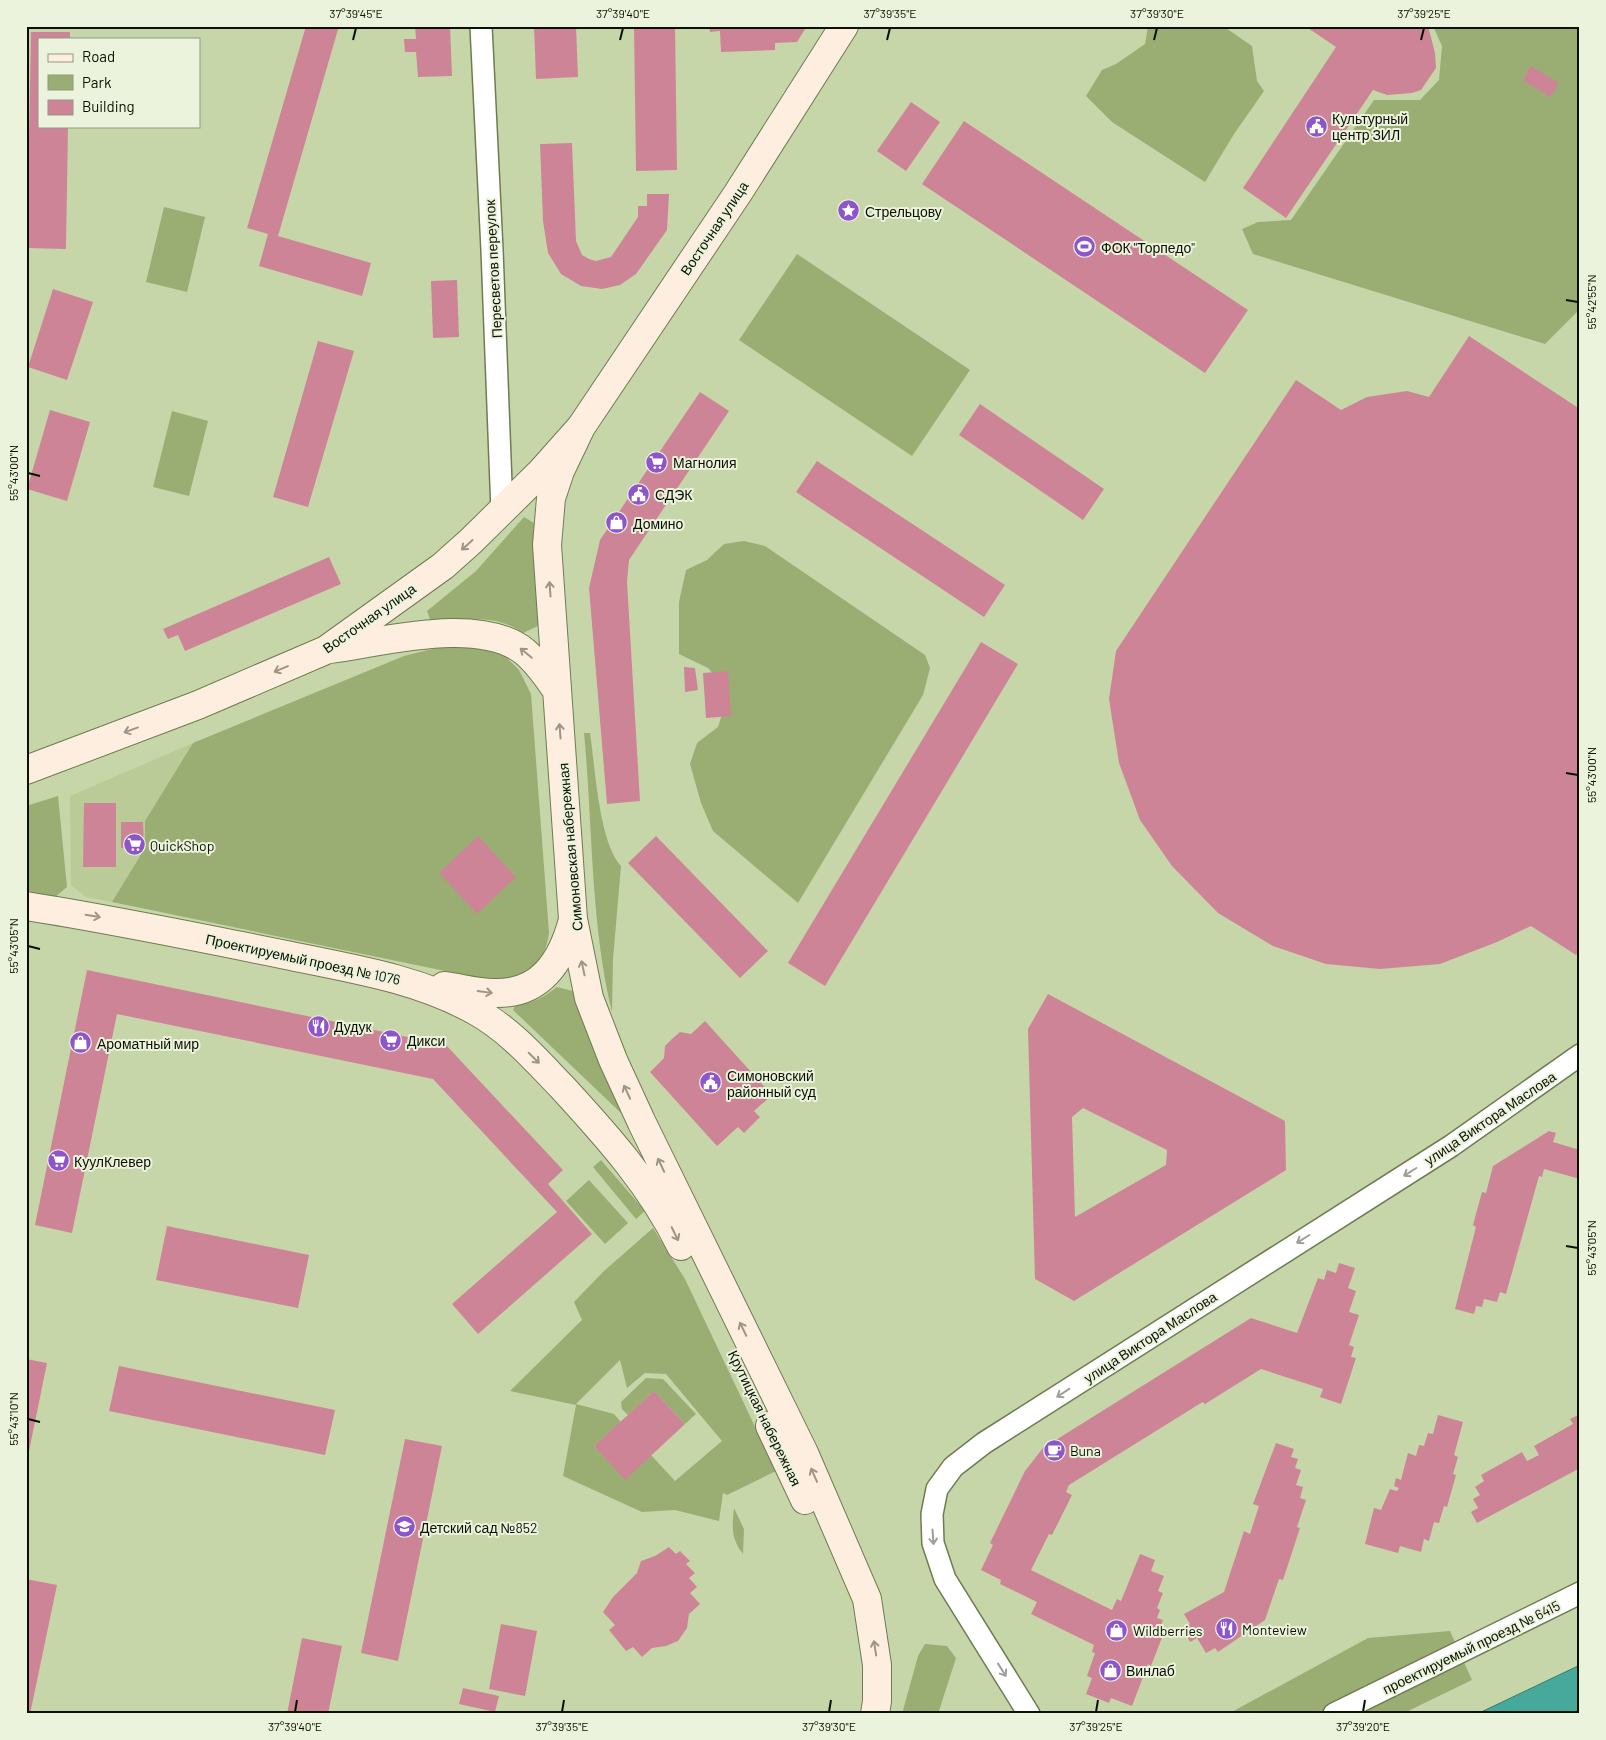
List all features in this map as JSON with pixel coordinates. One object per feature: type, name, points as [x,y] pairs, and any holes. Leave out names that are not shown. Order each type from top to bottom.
[{"type":"main road","name":"Восточная улица","points":[[551,498],[560,470],[581,427],[727,209],[844,26]]},
{"type":"main road","name":"Восточная улица","points":[[31,765],[198,705],[326,650],[443,566],[502,511],[581,427]]},
{"type":"main road","name":"Симоновская набережная","points":[[551,498],[547,545],[573,919],[595,1016],[617,1069],[682,1206]]},
{"type":"main road","points":[[326,650],[452,632],[479,634],[501,638],[524,651],[543,669],[556,690]]},
{"type":"main road","name":"Проектируемый проезд № 1076","points":[[26,906],[166,929],[403,980],[474,1010],[498,1025],[540,1064],[613,1142]]},
{"type":"main road","points":[[403,980],[493,994],[519,991],[543,978],[558,962],[567,942],[573,919]]},
{"type":"main road","name":"Крутицкая набережная","points":[[613,1142],[666,1216],[785,1458],[829,1553],[849,1602],[860,1668],[860,1701],[857,1714]]},
{"type":"main road","name":"Крутицкая набережная","points":[[682,1206],[804,1453],[867,1599],[877,1665],[875,1714]]},
{"type":"street","name":"Пересветов переулок","points":[[480,26],[494,278],[502,511]]},
{"type":"street","name":"улица Виктора Маслова","points":[[1029,1714],[945,1579],[933,1543],[932,1514],[937,1488],[953,1467],[984,1443],[1451,1146],[1580,1055]]},
{"type":"street","name":"проектируемый проезд № 6415","points":[[1334,1714],[1580,1593]]},
{"type":"shaded area","points":[[193,743],[145,821],[145,848],[112,902],[86,897],[71,885],[70,796]]},
{"type":"green space","points":[[1148,26],[1223,26],[1252,46],[1257,81],[1264,91],[1234,134],[1205,182],[1112,122],[1086,96],[1102,70],[1116,64],[1145,44]]},
{"type":"green space","points":[[1433,26],[1580,26],[1580,309],[1545,344],[1253,254],[1242,229],[1258,222],[1291,220],[1374,100],[1420,100],[1439,80],[1442,46]]},
{"type":"green space","points":[[164,207],[205,217],[187,292],[146,282]]},
{"type":"green space","points":[[797,254],[970,370],[912,456],[739,340]]},
{"type":"green space","points":[[172,411],[208,421],[189,496],[153,487]]},
{"type":"green space","points":[[524,517],[534,523],[533,550],[540,625],[523,633],[513,627],[491,620],[467,620],[432,625],[427,611],[476,571]]},
{"type":"green space","points":[[744,541],[765,546],[925,655],[930,668],[923,695],[798,903],[713,831],[701,803],[690,764],[697,743],[718,727],[724,708],[726,689],[708,668],[679,654],[679,602],[686,570],[707,560],[724,544]]},
{"type":"green space","points":[[456,643],[502,653],[519,670],[531,694],[549,933],[544,952],[531,969],[508,984],[112,902],[145,848],[145,821],[193,743],[404,656]]},
{"type":"green space","points":[[584,733],[590,733],[603,823],[614,855],[621,866],[613,959],[612,1012],[605,978],[596,908]]},
{"type":"green space","points":[[58,796],[67,887],[54,898],[28,891],[26,806]]},
{"type":"green space","points":[[557,987],[577,992],[629,1109],[621,1113],[513,1010],[516,1004],[538,999]]},
{"type":"green space","points":[[601,1160],[645,1211],[636,1219],[593,1167]]},
{"type":"green space","points":[[589,1180],[628,1223],[605,1244],[566,1201]]},
{"type":"green space","points":[[653,1228],[685,1279],[776,1471],[727,1495],[723,1493],[719,1521],[675,1510],[642,1512],[563,1476],[576,1405],[510,1391],[582,1320],[574,1302],[604,1271]],"holes":[[[620,1360],[627,1388],[645,1373],[666,1374],[722,1441],[675,1481],[651,1455],[625,1479],[594,1446],[621,1422],[614,1414],[576,1404]]]},
{"type":"green space","points":[[646,1378],[663,1379],[696,1414],[685,1424],[654,1391],[628,1415],[622,1409],[621,1402]]},
{"type":"green space","points":[[734,1508],[744,1529],[743,1554],[734,1538]]},
{"type":"green space","points":[[1450,1631],[1472,1680],[1402,1714],[1228,1714],[1368,1638]]},
{"type":"green space","points":[[925,1644],[947,1646],[956,1658],[938,1714],[902,1714],[918,1656]]},
{"type":"water","points":[[1580,1665],[1580,1714],[1477,1714]]},
{"type":"building","points":[[306,26],[339,26],[278,236],[371,263],[362,296],[259,266],[268,234],[247,228]]},
{"type":"building","points":[[415,26],[450,26],[452,76],[418,77],[416,52],[405,52],[404,39],[416,39]]},
{"type":"building","points":[[534,26],[576,26],[578,77],[536,79]]},
{"type":"building","points":[[634,26],[675,26],[677,170],[636,171]]},
{"type":"building","points":[[709,26],[807,26],[797,42],[775,43],[775,50],[721,52],[720,31],[710,32]]},
{"type":"building","name":"Культурный центр ЗИЛ","points":[[1305,26],[1428,26],[1435,53],[1436,68],[1421,90],[1412,93],[1387,95],[1373,90],[1286,218],[1243,188],[1336,47]]},
{"type":"building","points":[[31,32],[70,32],[70,38],[38,38],[38,128],[68,128],[66,249],[27,248]]},
{"type":"building","points":[[1531,66],[1559,83],[1550,97],[1523,80]]},
{"type":"building","points":[[911,102],[940,122],[906,171],[877,151]]},
{"type":"building","name":"ФОК \"Торпедо\"","points":[[964,121],[1248,310],[1205,373],[922,184]]},
{"type":"building","points":[[572,143],[576,241],[582,255],[589,259],[596,261],[611,257],[638,217],[638,206],[647,206],[647,194],[669,194],[667,230],[636,274],[620,285],[602,289],[581,286],[561,274],[548,253],[543,221],[540,144]]},
{"type":"building","points":[[457,280],[459,337],[433,338],[431,281]]},
{"type":"building","points":[[53,289],[93,302],[67,380],[28,367]]},
{"type":"building","points":[[1469,336],[1580,409],[1580,949],[1576,955],[1531,926],[1497,942],[1440,964],[1380,969],[1326,964],[1273,946],[1218,913],[1172,866],[1140,820],[1119,763],[1109,699],[1116,651],[1296,380],[1341,410],[1367,397],[1407,391],[1429,397]]},
{"type":"building","points":[[318,341],[354,351],[308,507],[273,497]]},
{"type":"building","points":[[700,392],[729,411],[629,560],[627,582],[640,801],[607,804],[589,588],[600,540]]},
{"type":"building","points":[[980,404],[1104,489],[1083,520],[959,435]]},
{"type":"building","points":[[50,410],[90,422],[67,501],[27,489]]},
{"type":"building","points":[[817,461],[1005,585],[984,617],[796,492]]},
{"type":"building","points":[[329,557],[341,584],[185,651],[178,635],[168,639],[163,629]]},
{"type":"building","points":[[981,642],[1018,664],[825,986],[788,963]]},
{"type":"building","points":[[684,667],[695,668],[698,690],[685,692]]},
{"type":"building","points":[[728,671],[731,716],[706,718],[703,673]]},
{"type":"building","points":[[84,803],[116,803],[116,867],[83,867]]},
{"type":"building","points":[[121,822],[143,822],[144,848],[121,848]]},
{"type":"building","points":[[478,836],[516,877],[477,914],[439,873]]},
{"type":"building","points":[[656,836],[768,951],[740,978],[628,863]]},
{"type":"building","points":[[87,970],[446,1045],[563,1170],[548,1184],[592,1234],[478,1334],[452,1304],[557,1212],[433,1079],[117,1014],[72,1233],[35,1225]]},
{"type":"building","points":[[1048,994],[1285,1121],[1286,1170],[1074,1301],[1035,1279],[1028,1029]],"holes":[[[1083,1108],[1167,1150],[1166,1165],[1075,1217],[1072,1117]]]},
{"type":"building","name":"Симоновский районный суд","points":[[705,1021],[772,1095],[754,1111],[760,1117],[744,1133],[738,1127],[717,1146],[650,1072],[664,1058],[665,1046],[672,1039],[680,1032],[691,1034]]},
{"type":"building","points":[[1549,1131],[1556,1133],[1553,1142],[1580,1150],[1580,1179],[1544,1169],[1542,1177],[1539,1176],[1506,1294],[1500,1292],[1497,1302],[1484,1299],[1482,1307],[1476,1306],[1474,1314],[1455,1309],[1476,1227],[1473,1225],[1482,1192],[1486,1193],[1493,1166]]},
{"type":"building","points":[[167,1226],[309,1255],[298,1308],[156,1280]]},
{"type":"building","points":[[1339,1263],[1355,1268],[1348,1288],[1356,1291],[1349,1312],[1359,1315],[1349,1345],[1354,1347],[1351,1357],[1356,1358],[1341,1404],[1320,1397],[1323,1389],[1261,1369],[1205,1404],[1201,1403],[1069,1485],[1066,1492],[1072,1495],[1052,1535],[1049,1534],[1031,1570],[1112,1610],[1117,1599],[1121,1601],[1140,1554],[1155,1560],[1151,1571],[1164,1576],[1158,1591],[1163,1593],[1157,1608],[1160,1610],[1157,1618],[1163,1620],[1158,1633],[1163,1635],[1151,1666],[1148,1664],[1132,1706],[1111,1698],[1109,1703],[1086,1694],[1092,1678],[1087,1676],[1095,1653],[1092,1652],[1094,1645],[1031,1614],[1037,1602],[1000,1584],[1001,1580],[981,1570],[993,1545],[990,1543],[1025,1471],[1043,1448],[1251,1318],[1297,1333],[1318,1278],[1324,1280],[1327,1270],[1336,1273]]},
{"type":"building","points":[[26,1359],[47,1363],[27,1461],[26,1461]]},
{"type":"building","points":[[119,1366],[335,1410],[325,1455],[109,1411]]},
{"type":"building","points":[[654,1391],[685,1424],[625,1480],[594,1446]]},
{"type":"building","points":[[1580,1414],[1580,1468],[1477,1523],[1471,1512],[1478,1508],[1473,1499],[1480,1495],[1475,1487],[1484,1481],[1481,1475],[1522,1452],[1527,1461],[1539,1455],[1534,1446],[1573,1424],[1570,1419]]},
{"type":"building","points":[[1438,1415],[1463,1422],[1454,1455],[1458,1457],[1453,1474],[1456,1475],[1447,1507],[1444,1506],[1439,1523],[1434,1522],[1429,1541],[1424,1539],[1421,1552],[1400,1546],[1398,1553],[1365,1544],[1374,1508],[1381,1510],[1390,1489],[1397,1491],[1399,1488],[1394,1486],[1396,1478],[1401,1480],[1408,1453],[1416,1456],[1419,1445],[1424,1446],[1428,1433],[1433,1434]]},
{"type":"building","points":[[405,1439],[442,1446],[398,1661],[361,1653]]},
{"type":"building","points":[[1276,1443],[1294,1449],[1291,1457],[1298,1459],[1295,1468],[1301,1470],[1296,1485],[1303,1487],[1300,1498],[1306,1500],[1297,1527],[1300,1528],[1283,1580],[1279,1579],[1265,1620],[1218,1652],[1215,1648],[1206,1653],[1197,1638],[1190,1642],[1183,1628],[1190,1624],[1184,1614],[1224,1592],[1244,1531],[1250,1534],[1259,1506],[1253,1504]]},
{"type":"building","points":[[669,1547],[676,1554],[680,1551],[690,1561],[686,1564],[695,1573],[689,1578],[697,1587],[690,1593],[700,1604],[689,1614],[687,1628],[678,1641],[666,1646],[652,1648],[642,1657],[633,1647],[626,1651],[609,1630],[615,1625],[603,1612],[613,1597],[637,1573],[641,1561],[655,1556]]},
{"type":"building","points":[[26,1579],[57,1585],[30,1714],[26,1714]]},
{"type":"building","points":[[501,1624],[537,1631],[525,1696],[489,1689]]},
{"type":"building","points":[[302,1638],[342,1646],[328,1714],[287,1714]]},
{"type":"building","points":[[463,1688],[499,1696],[495,1712],[459,1704]]},
{"type":"place","name":"Культурный центр ЗИЛ","points":[[1316,126]]},
{"type":"place","name":"Стрельцову","points":[[849,211]]},
{"type":"place","name":"ФОК \"Торпедо\"","points":[[1085,247]]},
{"type":"place","name":"Магнолия","points":[[657,462]]},
{"type":"place","name":"СДЭК","points":[[639,494]]},
{"type":"place","name":"Домино","points":[[617,523]]},
{"type":"place","name":"QuickShop","points":[[134,845]]},
{"type":"place","name":"Дудук","points":[[318,1026]]},
{"type":"place","name":"Дикси","points":[[391,1040]]},
{"type":"place","name":"Ароматный мир","points":[[81,1043]]},
{"type":"place","name":"Симоновский районный суд","points":[[711,1083]]},
{"type":"place","name":"КуулКлевер","points":[[58,1161]]},
{"type":"place","name":"Buna","points":[[1054,1450]]},
{"type":"place","name":"Детский сад №852","points":[[404,1527]]},
{"type":"place","name":"Monteview","points":[[1226,1629]]},
{"type":"place","name":"Wildberries","points":[[1117,1630]]},
{"type":"place","name":"Винлаб","points":[[1110,1670]]}]
